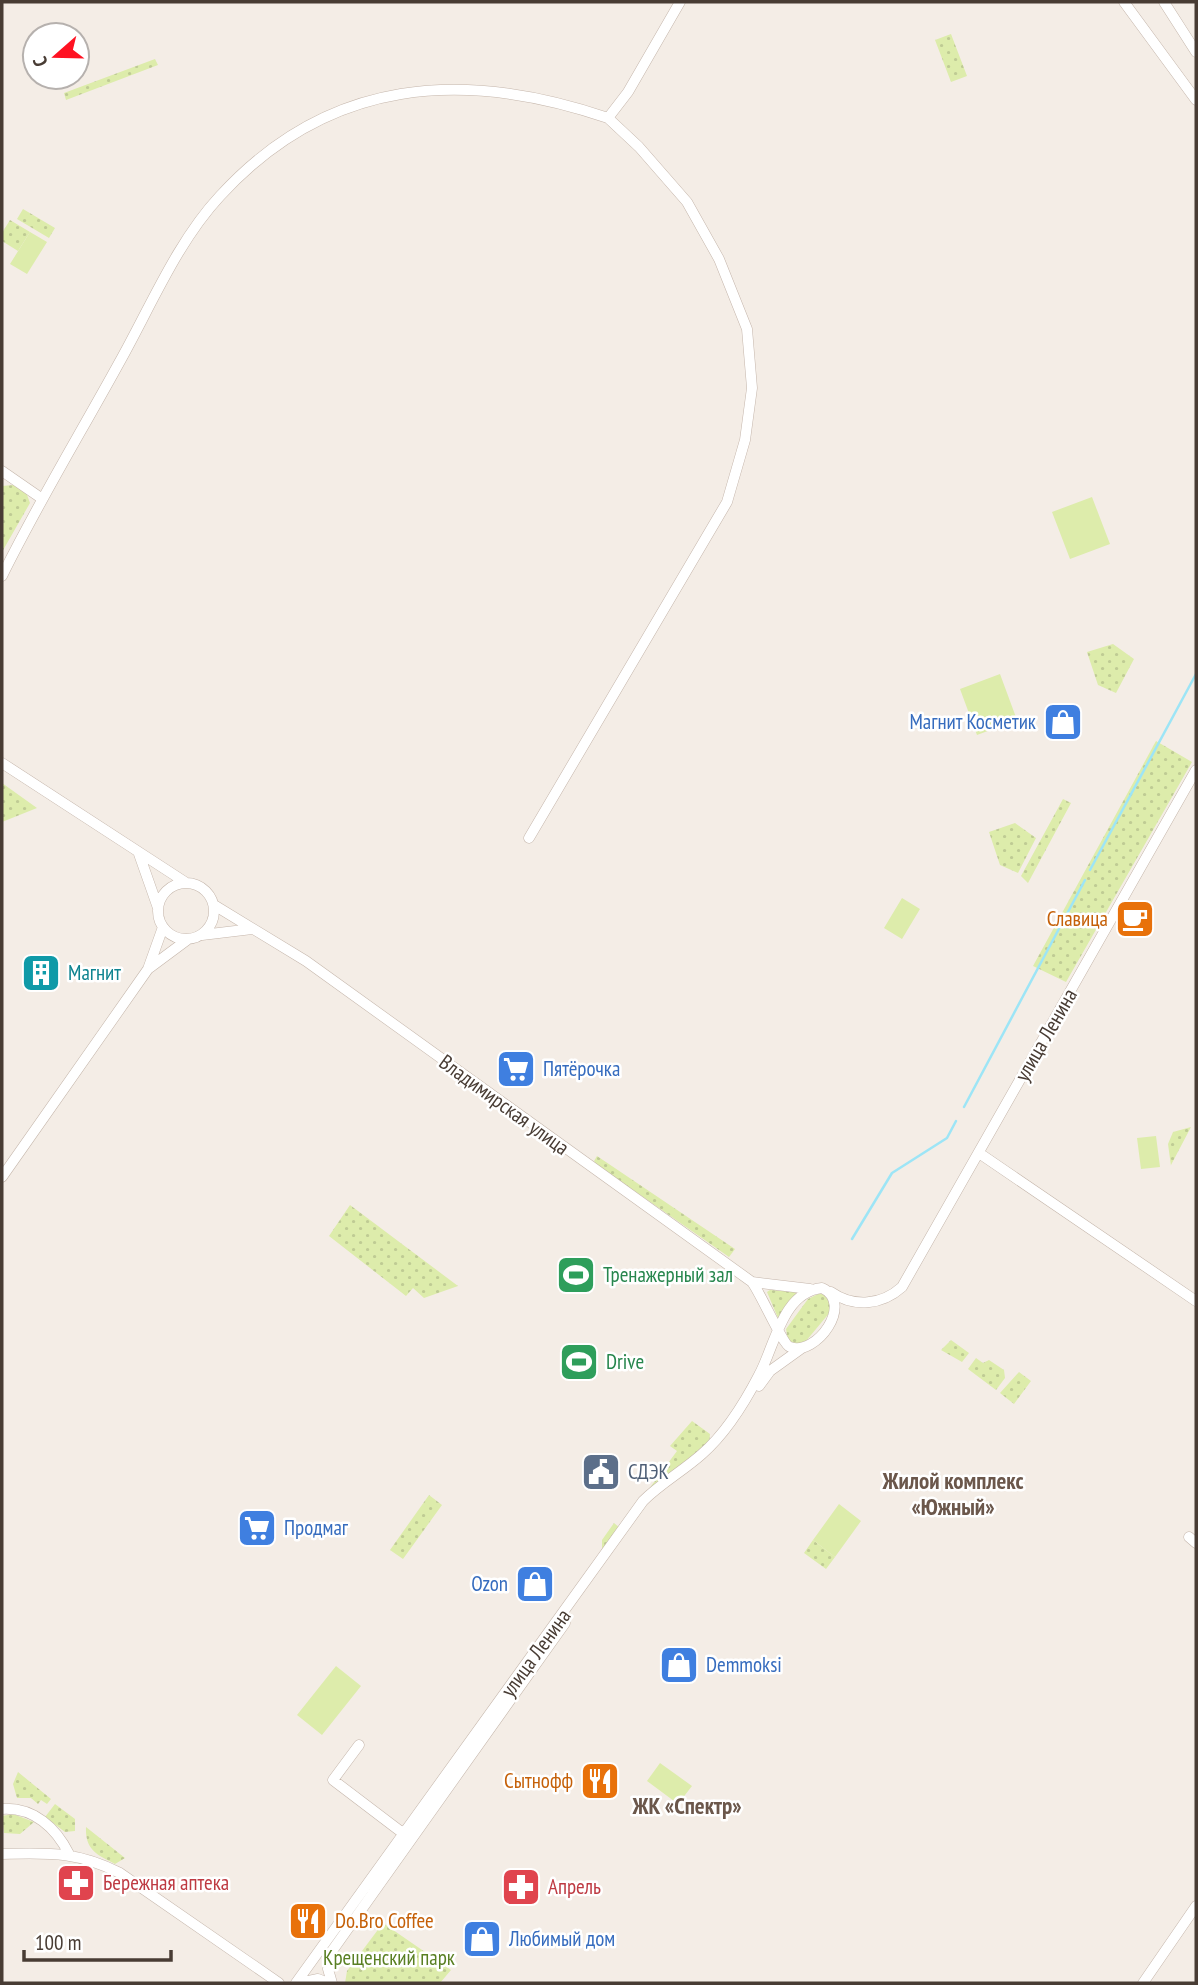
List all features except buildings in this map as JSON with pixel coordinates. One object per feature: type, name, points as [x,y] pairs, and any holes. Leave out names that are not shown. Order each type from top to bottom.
[{"type":"street","points":[[608,118],[628,92],[680,2]]},
{"type":"street","points":[[1124,2],[1196,100]]},
{"type":"street","points":[[1164,2],[1196,52]]},
{"type":"street","points":[[2,576],[41,498],[182,249],[218,197],[297,132],[360,103],[438,88],[499,91],[608,118],[639,147],[687,202],[719,259],[747,329],[752,388],[744,440],[727,502],[529,838]]},
{"type":"street","points":[[2,471],[41,498]]},
{"type":"street","points":[[2,763],[185,883],[204,888],[214,905],[214,919],[201,936]]},
{"type":"street","name":"улица Ленина","points":[[852,1302],[874,1302],[891,1297],[902,1287],[1196,771]]},
{"type":"street","points":[[2,1177],[148,969],[163,928],[139,853]]},
{"type":"street","points":[[158,908],[162,896],[172,886],[185,883]]},
{"type":"street","name":"Владимирская улица","points":[[214,905],[306,961],[752,1282],[763,1297],[778,1331]]},
{"type":"street","points":[[163,928],[170,934],[187,940]]},
{"type":"street","points":[[148,969],[187,940],[237,929],[255,929]]},
{"type":"street","points":[[979,1153],[1196,1301]]},
{"type":"street","name":"Владимирская улица","points":[[752,1282],[822,1288],[852,1302]]},
{"type":"street","points":[[811,1289],[793,1304],[778,1331],[783,1343],[792,1348],[803,1348],[819,1336],[833,1318],[852,1302]]},
{"type":"street","points":[[831,1292],[835,1300],[833,1318]]},
{"type":"street","name":"улица Ленина","points":[[298,1983],[643,1501],[667,1478],[700,1456],[720,1434],[757,1379],[778,1331]]},
{"type":"street","name":"улица Ленина","points":[[330,1983],[328,1969],[332,1951],[610,1560],[647,1503],[716,1445],[770,1371],[803,1348]]},
{"type":"street","points":[[359,1745],[333,1780],[404,1834]]},
{"type":"street","points":[[2,1809],[23,1810],[41,1820],[60,1836],[69,1854]]},
{"type":"street","points":[[2,1854],[69,1854],[96,1861],[120,1872],[279,1983]]},
{"type":"street","points":[[1143,1983],[1196,1906]]},
{"type":"street","points":[[298,1983],[318,1979],[330,1983]]},
{"type":"green space","points":[[951,34],[967,76],[951,82],[935,40]]},
{"type":"green space","points":[[155,59],[158,65],[91,90],[91,83]]},
{"type":"green space","points":[[69,91],[90,91],[66,100],[64,93]]},
{"type":"green space","points":[[23,209],[55,228],[49,238],[17,219]]},
{"type":"green space","points":[[10,220],[30,232],[18,251],[2,241],[2,233]]},
{"type":"green space","points":[[30,232],[47,242],[27,274],[10,264]]},
{"type":"green space","points":[[13,485],[26,492],[30,503],[2,552],[2,486]]},
{"type":"green space","points":[[1092,497],[1110,544],[1070,559],[1052,512]]},
{"type":"green space","points":[[1113,644],[1134,659],[1116,693],[1098,685],[1087,652]]},
{"type":"green space","points":[[1000,674],[1017,720],[977,735],[960,689]]},
{"type":"green space","points":[[1156,741],[1192,762],[1066,982],[1033,966]]},
{"type":"green space","points":[[2,783],[37,808],[2,822]]},
{"type":"green space","points":[[1063,799],[1071,803],[1028,883],[1021,876]]},
{"type":"green space","points":[[1015,823],[1036,838],[1018,873],[1000,865],[989,832]]},
{"type":"green space","points":[[902,898],[920,909],[902,939],[884,928]]},
{"type":"green space","points":[[1191,1127],[1171,1166],[1168,1144],[1173,1132]]},
{"type":"green space","points":[[1156,1136],[1160,1167],[1141,1169],[1137,1138]]},
{"type":"green space","points":[[597,1156],[735,1249],[729,1257],[596,1164],[594,1161]]},
{"type":"green space","points":[[350,1205],[458,1286],[424,1298],[413,1288],[406,1296],[329,1236]]},
{"type":"green space","points":[[767,1292],[799,1292],[778,1318]]},
{"type":"green space","points":[[820,1293],[828,1297],[831,1311],[806,1341],[798,1345],[788,1341],[786,1329],[808,1299]]},
{"type":"green space","points":[[951,1340],[969,1353],[962,1362],[941,1350]]},
{"type":"green space","points":[[976,1358],[983,1363],[989,1360],[1004,1370],[1005,1378],[996,1390],[968,1369]]},
{"type":"green space","points":[[1019,1372],[1031,1381],[1014,1404],[1000,1393]]},
{"type":"green space","points":[[692,1421],[710,1434],[709,1445],[667,1476],[606,1550],[602,1548],[602,1540],[614,1523],[620,1528],[677,1451],[670,1446]]},
{"type":"green space","points":[[429,1495],[442,1505],[403,1559],[390,1550]]},
{"type":"green space","points":[[839,1504],[861,1521],[835,1557],[813,1540]]},
{"type":"green space","points":[[813,1540],[835,1557],[826,1569],[804,1553]]},
{"type":"green space","points":[[336,1666],[361,1686],[322,1735],[297,1715]]},
{"type":"green space","points":[[660,1763],[692,1786],[678,1804],[647,1781]]},
{"type":"green space","points":[[18,1772],[51,1799],[47,1804],[41,1800],[38,1804],[31,1798],[17,1798],[13,1784]]},
{"type":"green space","points":[[55,1804],[75,1819],[75,1831],[65,1832],[45,1817]]},
{"type":"green space","points":[[13,1814],[34,1822],[20,1834],[4,1833],[2,1816]]},
{"type":"green space","points":[[86,1827],[125,1858],[115,1864],[93,1851],[86,1835]]},
{"type":"green space","name":"Крещенский парк","points":[[383,1923],[451,1970],[440,1983],[345,1983],[347,1971]]},
{"type":"waterway","points":[[1090,870],[1196,674]]},
{"type":"waterway","points":[[964,1107],[1085,880]]},
{"type":"waterway","points":[[852,1239],[892,1173],[947,1138],[956,1121]]},
{"type":"place","name":"Магнит Косметик","points":[[1063,722]]},
{"type":"place","name":"Славица","points":[[1135,919]]},
{"type":"place","name":"Магнит","points":[[41,973]]},
{"type":"place","name":"Пятёрочка","points":[[516,1069]]},
{"type":"place","name":"Тренажерный зал","points":[[576,1275]]},
{"type":"place","name":"Drive","points":[[579,1362]]},
{"type":"place","name":"СДЭК","points":[[601,1472]]},
{"type":"place","name":"Продмаг","points":[[257,1528]]},
{"type":"place","name":"Ozon","points":[[535,1584]]},
{"type":"place","name":"Demmoksi","points":[[679,1665]]},
{"type":"place","name":"Сытнофф","points":[[600,1781]]},
{"type":"place","name":"Бережная аптека","points":[[76,1883]]},
{"type":"place","name":"Апрель","points":[[521,1887]]},
{"type":"place","name":"Do.Bro Coffee","points":[[308,1921]]},
{"type":"place","name":"Любимый дом","points":[[482,1939]]},
{"type":"district","name":"Жилой комплекс «Южный»","points":[[953,1494]]},
{"type":"district","name":"ЖК «Спектр»","points":[[687,1806]]}]
